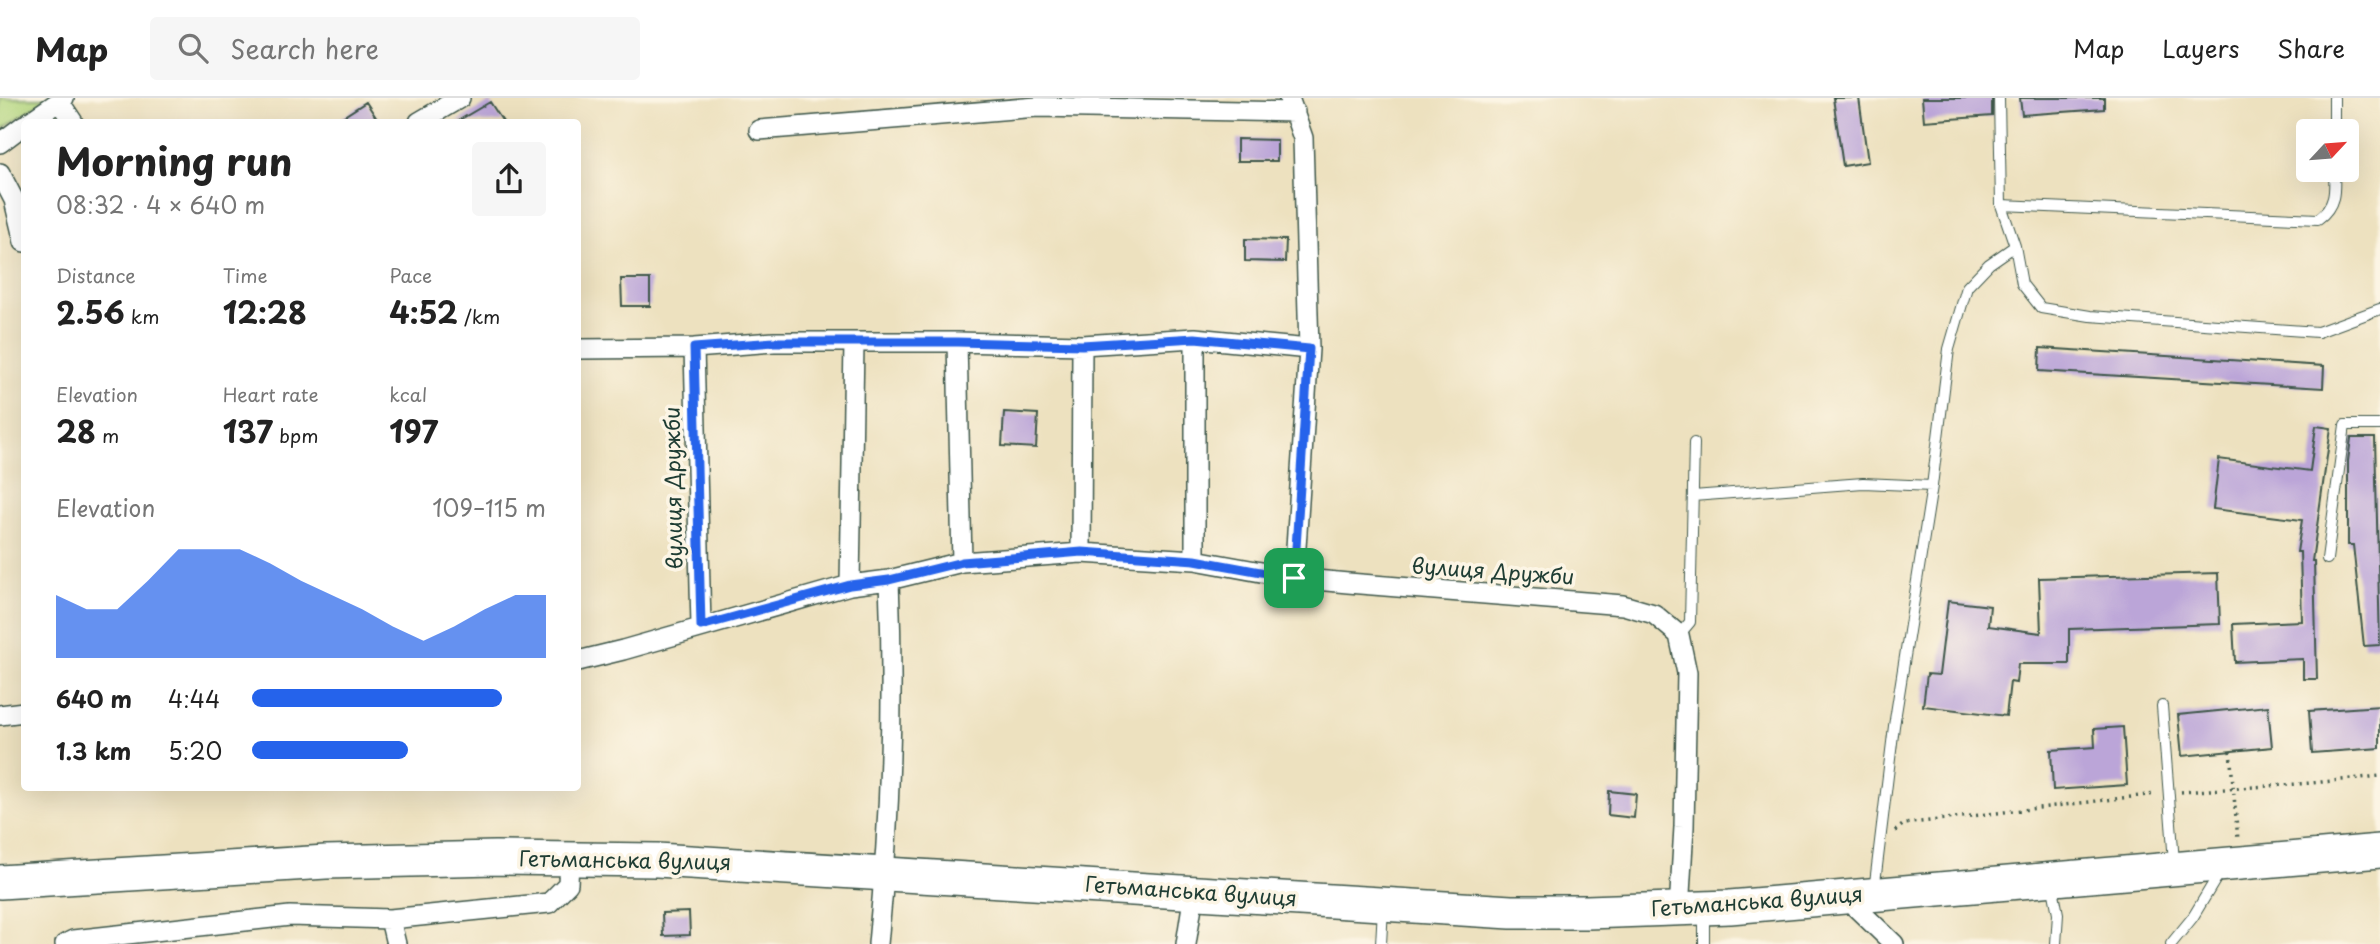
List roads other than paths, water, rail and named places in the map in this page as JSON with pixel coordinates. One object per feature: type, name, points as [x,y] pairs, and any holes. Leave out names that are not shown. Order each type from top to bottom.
[{"type":"highway","name":"Гетьманська вулиця","points":[[0,882],[326,862],[657,860],[1511,912],[1692,909],[2380,850]]},
{"type":"street","points":[[424,119],[460,98]]},
{"type":"street","points":[[34,119],[62,100],[72,119]]},
{"type":"street","points":[[760,130],[1037,107],[1292,105],[1303,138],[1309,349],[1294,578]]},
{"type":"street","points":[[0,142],[21,128]]},
{"type":"street","points":[[0,173],[15,200],[21,228]]},
{"type":"street","points":[[581,349],[694,348],[774,342],[1082,345],[1195,338],[1309,349]]},
{"type":"street","points":[[1195,338],[1195,560]]},
{"type":"street","points":[[957,342],[962,562]]},
{"type":"street","points":[[850,585],[854,343]]},
{"type":"street","points":[[1082,345],[1082,552]]},
{"type":"street","name":"вулиця Дружби","points":[[694,348],[701,626]]},
{"type":"street","name":"вулиця Дружби","points":[[581,659],[623,650],[850,585],[889,580],[962,562],[1082,552],[1195,560],[1294,578],[1623,605],[1654,614],[1679,635]]},
{"type":"street","points":[[878,944],[890,784],[889,580]]},
{"type":"street","points":[[1679,635],[1687,673],[1684,827],[1692,909]]},
{"type":"street","points":[[0,715],[21,712]]},
{"type":"street","points":[[65,944],[73,940],[290,916],[390,919],[549,903],[568,884],[569,859]]},
{"type":"street","points":[[1186,944],[1194,893]]},
{"type":"street","points":[[1859,895],[1894,944]]},
{"type":"street","points":[[390,919],[396,944]]},
{"type":"lane","points":[[1999,98],[2001,205],[2015,246],[2022,284],[2041,308],[2090,316],[2318,332],[2380,309]]},
{"type":"lane","points":[[2334,98],[2334,119]]},
{"type":"lane","points":[[2001,205],[2318,219],[2329,212],[2334,182]]},
{"type":"lane","points":[[1859,895],[1878,846],[1932,486],[1949,349],[1967,287],[1989,264],[2015,246]]},
{"type":"lane","points":[[2327,559],[2345,425],[2380,425]]},
{"type":"lane","points":[[1679,635],[1690,622],[1695,443]]},
{"type":"lane","points":[[1693,496],[1863,483],[1932,486]]},
{"type":"lane","points":[[2162,706],[2174,869]]},
{"type":"lane","points":[[2171,944],[2232,864]]},
{"type":"lane","points":[[2052,879],[2057,914],[2056,944]]},
{"type":"lane","points":[[1381,944],[1383,904]]},
{"type":"lane","points":[[1692,909],[1704,944]]}]
